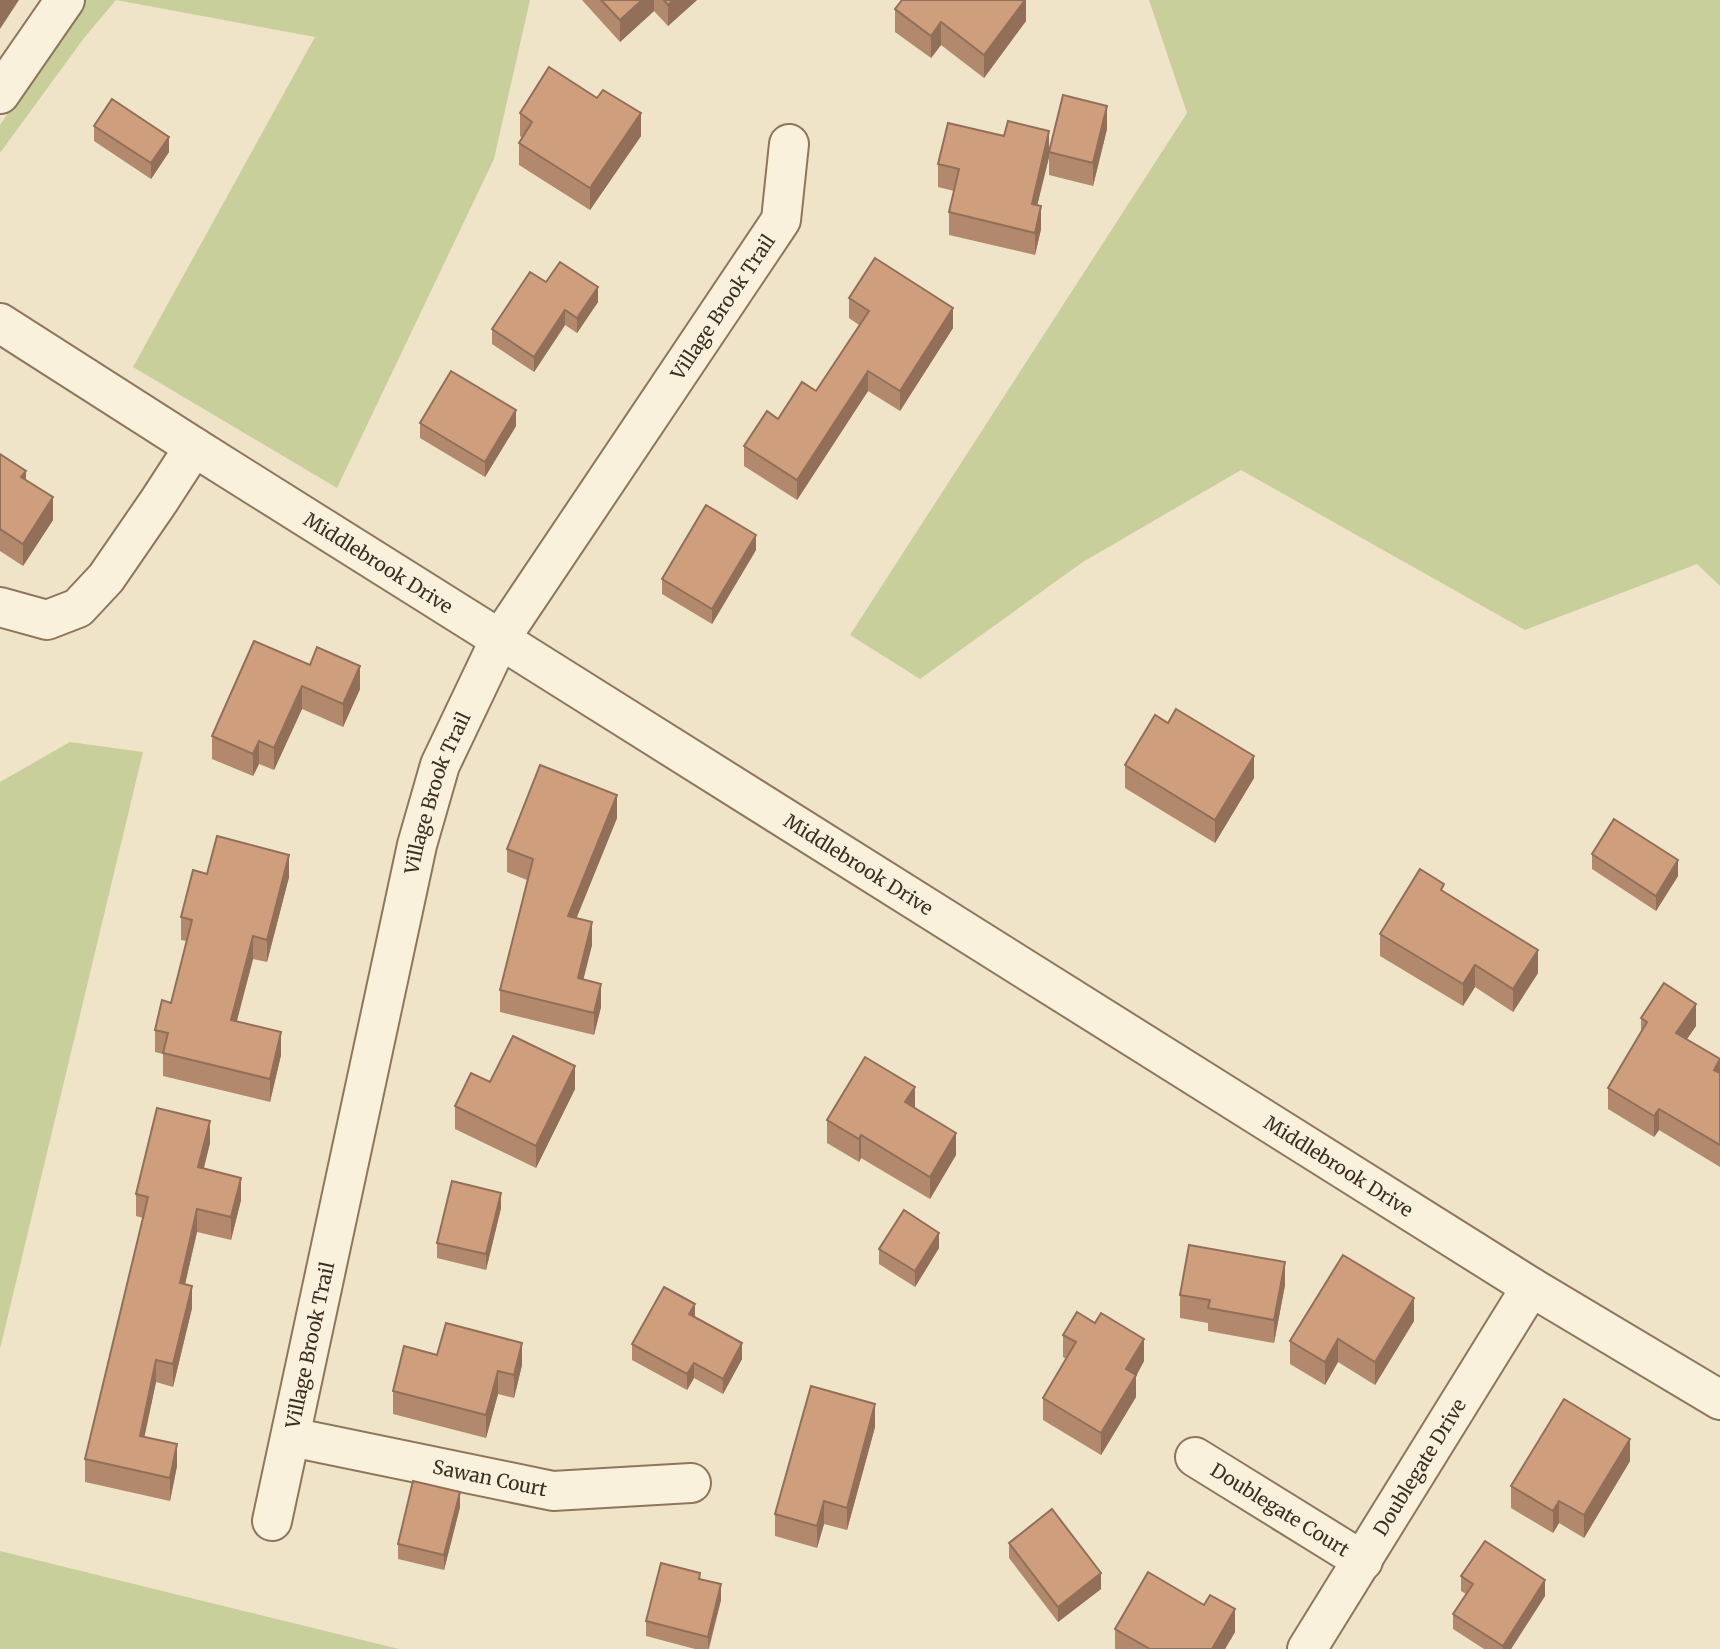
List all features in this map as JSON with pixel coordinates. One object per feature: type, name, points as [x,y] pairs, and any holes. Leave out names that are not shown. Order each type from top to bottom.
[{"type":"street","points":[[0,94],[65,0]]},
{"type":"street","name":"Village Brook Trail","points":[[272,1521],[417,845],[440,765],[500,639],[781,220],[789,144]]},
{"type":"street","name":"Middlebrook Drive","points":[[0,323],[1531,1287],[1720,1400]]},
{"type":"street","points":[[0,607],[47,620],[78,608],[106,578],[194,447]]},
{"type":"street","name":"Doublegate Drive","points":[[1307,1649],[1531,1287]]},
{"type":"street","name":"Sawan Court","points":[[290,1437],[553,1491],[691,1483]]},
{"type":"street","name":"Doublegate Court","points":[[1195,1457],[1363,1561]]},
{"type":"green space","points":[[85,0],[116,0],[84,38],[0,153],[0,125]]},
{"type":"green space","points":[[116,0],[530,0],[494,159],[337,488],[133,367],[315,37]]},
{"type":"green space","points":[[1149,0],[1720,0],[1720,586],[1697,564],[1525,630],[1241,470],[1083,562],[920,679],[850,635],[1187,113]]},
{"type":"green space","points":[[70,742],[143,752],[0,1349],[0,782]]},
{"type":"green space","points":[[0,1551],[399,1649],[0,1649]]},
{"type":"building","points":[[601,0],[642,0],[620,20]]},
{"type":"building","points":[[902,0],[1025,0],[984,55],[941,22],[931,36],[895,9]]},
{"type":"building","points":[[549,67],[597,98],[603,90],[641,113],[590,188],[519,143],[532,122],[520,113]]},
{"type":"building","points":[[1063,95],[1107,106],[1093,163],[1049,152]]},
{"type":"building","points":[[112,99],[169,137],[151,163],[94,126]]},
{"type":"building","points":[[1008,121],[1049,131],[1032,204],[1041,206],[1035,233],[949,212],[959,169],[938,164],[948,123],[1004,136]]},
{"type":"building","points":[[875,258],[953,308],[900,391],[868,371],[797,480],[744,446],[767,411],[778,419],[802,382],[816,391],[869,311],[849,298]]},
{"type":"building","points":[[560,262],[598,287],[577,318],[565,310],[534,357],[492,329],[530,272],[546,282]]},
{"type":"building","points":[[451,371],[516,410],[485,462],[420,423]]},
{"type":"building","points":[[0,454],[26,471],[21,477],[53,497],[23,544],[0,529]]},
{"type":"building","points":[[706,505],[756,535],[712,609],[662,579]]},
{"type":"building","points":[[254,641],[310,665],[317,647],[360,666],[343,704],[302,686],[274,748],[259,741],[253,754],[212,736]]},
{"type":"building","points":[[1176,709],[1254,756],[1215,820],[1125,765],[1155,715],[1168,723]]},
{"type":"building","points":[[540,765],[617,795],[568,916],[592,922],[578,978],[601,984],[594,1013],[500,990],[533,859],[507,849]]},
{"type":"building","points":[[1614,819],[1678,860],[1656,896],[1592,854]]},
{"type":"building","points":[[217,836],[289,855],[267,940],[253,936],[231,1020],[281,1032],[270,1079],[163,1053],[168,1033],[155,1030],[162,1000],[171,1003],[192,920],[181,917],[193,870],[207,874]]},
{"type":"building","points":[[1420,869],[1444,884],[1441,890],[1538,950],[1513,989],[1475,965],[1463,984],[1380,934]]},
{"type":"building","points":[[1664,983],[1696,1004],[1676,1033],[1720,1059],[1714,1070],[1720,1073],[1720,1145],[1659,1109],[1654,1116],[1608,1088],[1647,1022],[1641,1018]]},
{"type":"building","points":[[513,1036],[575,1066],[536,1146],[455,1106],[471,1073],[490,1082]]},
{"type":"building","points":[[865,1057],[915,1087],[905,1102],[956,1133],[930,1177],[861,1135],[859,1139],[827,1120]]},
{"type":"building","points":[[157,1108],[210,1121],[198,1167],[241,1178],[231,1217],[197,1209],[180,1283],[192,1286],[173,1364],[156,1360],[140,1436],[177,1444],[170,1478],[85,1459],[148,1197],[136,1194]]},
{"type":"building","points":[[452,1181],[501,1193],[486,1254],[437,1243]]},
{"type":"building","points":[[904,1210],[939,1233],[915,1271],[879,1249]]},
{"type":"building","points":[[1189,1245],[1285,1262],[1274,1320],[1208,1308],[1210,1300],[1180,1295]]},
{"type":"building","points":[[1343,1255],[1414,1298],[1375,1362],[1338,1339],[1325,1362],[1290,1341]]},
{"type":"building","points":[[664,1287],[695,1304],[689,1314],[742,1343],[723,1379],[694,1363],[687,1374],[632,1344]]},
{"type":"building","points":[[1077,1312],[1095,1323],[1101,1313],[1144,1339],[1126,1369],[1136,1375],[1101,1433],[1043,1398],[1076,1342],[1063,1335]]},
{"type":"building","points":[[446,1323],[522,1343],[514,1375],[498,1371],[486,1415],[393,1391],[404,1346],[437,1355]]},
{"type":"building","points":[[811,1386],[875,1404],[847,1508],[824,1501],[817,1526],[775,1514]]},
{"type":"building","points":[[1564,1399],[1630,1439],[1584,1515],[1559,1501],[1553,1511],[1511,1486]]},
{"type":"building","points":[[413,1481],[460,1492],[444,1555],[398,1544]]},
{"type":"building","points":[[1052,1509],[1101,1573],[1058,1607],[1009,1543]]},
{"type":"building","points":[[1485,1541],[1545,1580],[1503,1646],[1453,1614],[1473,1584],[1461,1576]]},
{"type":"building","points":[[661,1563],[700,1573],[699,1579],[721,1584],[708,1637],[646,1621]]},
{"type":"building","points":[[1148,1572],[1204,1605],[1210,1595],[1235,1609],[1212,1649],[1150,1649],[1115,1629]]}]
